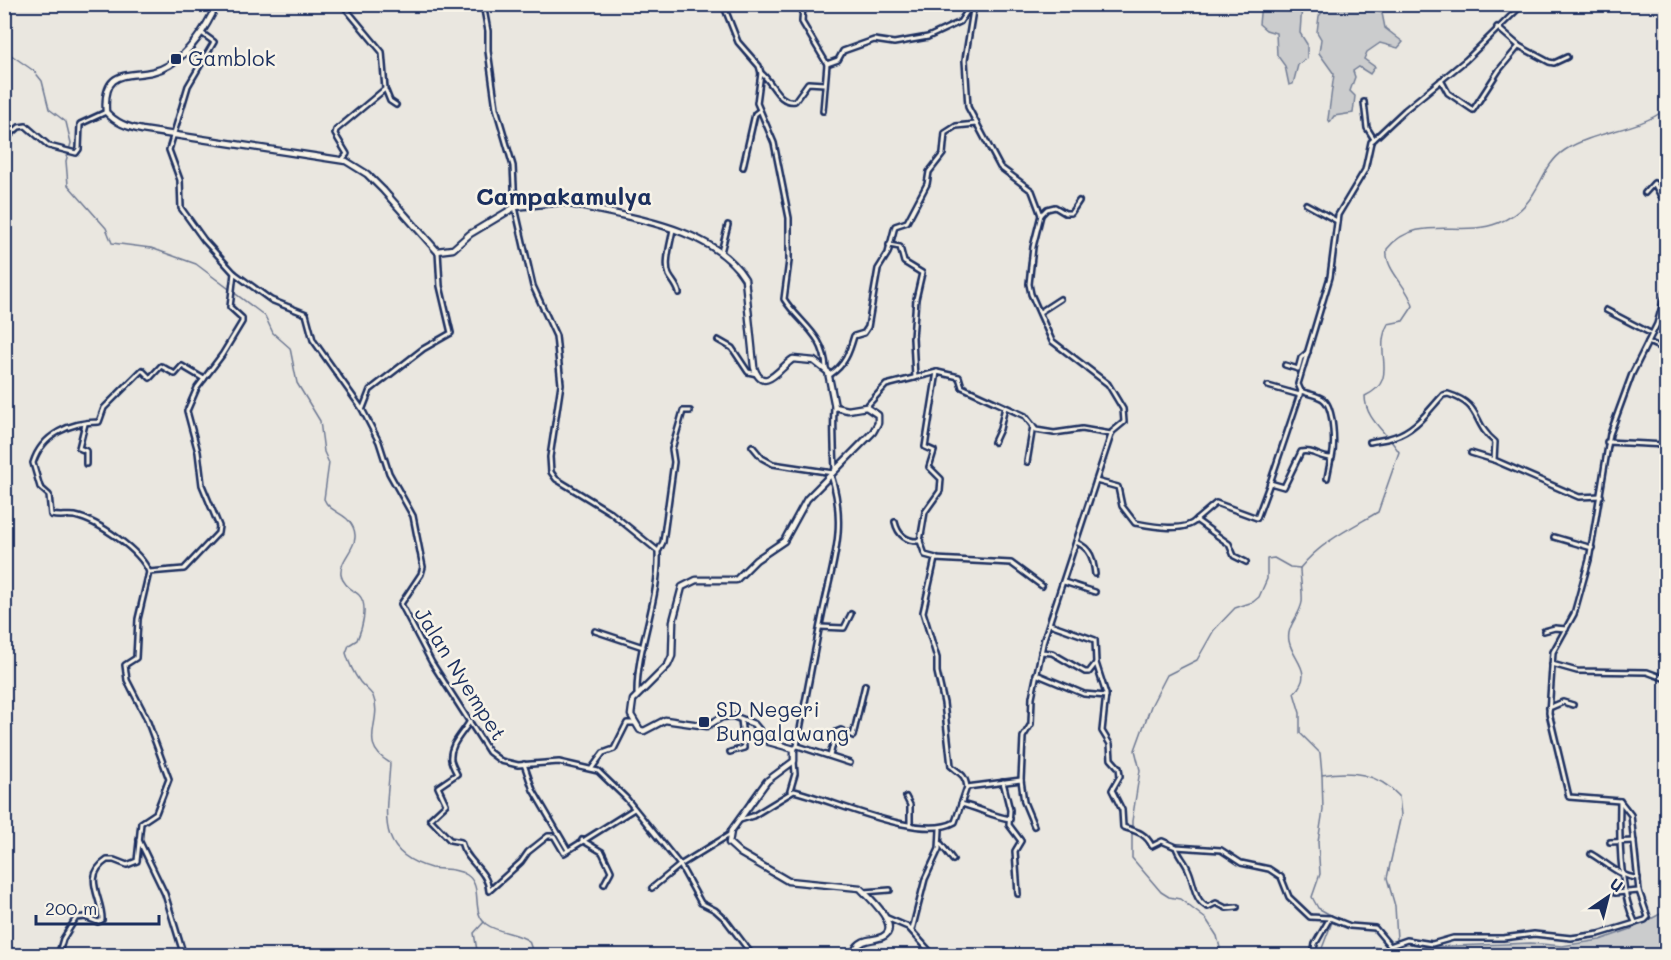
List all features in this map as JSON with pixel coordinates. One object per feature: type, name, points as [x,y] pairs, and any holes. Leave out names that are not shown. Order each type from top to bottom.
[{"type":"street","points":[[106,112],[106,89],[116,77],[158,70],[184,52],[203,34],[217,4]]},
{"type":"street","points":[[342,4],[382,52],[385,89],[390,102],[396,105]]},
{"type":"street","points":[[483,4],[496,108],[513,166],[515,207],[533,286],[556,336],[561,384],[550,457],[551,472],[556,479],[610,512],[658,551]]},
{"type":"street","points":[[723,4],[738,42],[759,66],[761,73],[757,103],[774,143],[789,218],[789,261],[784,299],[814,332],[823,348],[826,369]]},
{"type":"street","points":[[803,4],[802,22],[827,64],[823,111]]},
{"type":"street","points":[[827,64],[838,60],[843,51],[848,48],[871,41],[902,42],[938,33],[960,22],[973,4]]},
{"type":"street","points":[[973,4],[965,60],[969,107],[1000,167],[1034,194],[1041,215]]},
{"type":"street","points":[[1096,482],[1118,487],[1122,506],[1136,523],[1171,527],[1190,525],[1216,503],[1257,518],[1300,393],[1298,384],[1310,351],[1330,278],[1337,221],[1365,170],[1368,150],[1374,140],[1466,60],[1497,27],[1523,4]]},
{"type":"street","points":[[1497,27],[1518,46],[1552,63],[1567,57]]},
{"type":"street","name":"Jalan Nyempet","points":[[203,34],[214,42],[188,86],[169,155],[180,180],[181,208],[204,240],[234,273],[271,300],[306,314],[309,332],[319,350],[362,409],[379,442],[389,473],[408,503],[417,529],[421,574],[402,600],[401,607],[432,663],[492,755],[506,762],[524,764],[559,762],[592,768],[609,780],[680,865],[701,903],[716,910],[725,919],[753,956]]},
{"type":"street","points":[[1441,80],[1448,93],[1473,110],[1518,46]]},
{"type":"street","points":[[184,52],[202,63]]},
{"type":"street","points":[[761,73],[773,84],[781,99],[786,101],[795,100],[808,83],[824,84]]},
{"type":"street","points":[[342,160],[346,154],[335,134],[336,130],[385,89]]},
{"type":"street","points":[[1364,102],[1367,128],[1374,140]]},
{"type":"street","points":[[743,167],[755,114],[759,111]]},
{"type":"street","points":[[106,112],[128,127],[342,160],[367,174],[438,251],[441,286],[451,333],[423,349],[370,390],[362,409]]},
{"type":"street","points":[[4,135],[10,135],[19,127],[26,126],[47,145],[76,153],[79,149],[80,124],[106,112]]},
{"type":"street","points":[[830,375],[840,368],[849,353],[854,336],[864,333],[868,327],[878,268],[888,253],[896,225],[907,222],[927,184],[929,172],[941,158],[945,133],[956,126],[976,124]]},
{"type":"street","points":[[1645,193],[1654,183],[1660,196],[1666,198]]},
{"type":"street","points":[[1034,826],[1024,802],[1021,780],[1023,737],[1031,724],[1036,674],[1111,434],[1124,422],[1123,409],[1100,376],[1052,341],[1034,303],[1029,284],[1033,247],[1041,215],[1046,210],[1055,207],[1065,213],[1071,213],[1080,201]]},
{"type":"street","points":[[438,251],[453,249],[470,234],[515,207],[562,202],[673,229],[708,243],[740,269],[745,279],[754,367],[757,374]]},
{"type":"street","points":[[1306,204],[1337,221]]},
{"type":"street","points":[[721,252],[728,225]]},
{"type":"street","points":[[673,229],[668,266],[669,277],[677,285],[679,293]]},
{"type":"street","points":[[889,245],[900,248],[904,262],[922,273],[916,299],[913,338],[915,378]]},
{"type":"street","points":[[149,572],[184,569],[218,533],[217,519],[201,485],[198,452],[187,414],[194,394],[242,322],[242,318],[230,307],[234,273]]},
{"type":"street","points":[[1050,624],[1095,640],[1096,663],[1106,696],[1102,731],[1110,744],[1111,759],[1119,768],[1120,776],[1112,790],[1122,810],[1121,825],[1145,836],[1152,846],[1162,841],[1176,847],[1221,850],[1241,864],[1269,869],[1281,877],[1289,897],[1310,917],[1330,918],[1350,926],[1375,928],[1390,946],[1407,940],[1432,944],[1453,938],[1503,938],[1534,934],[1571,938],[1599,934],[1645,920],[1648,917],[1639,891],[1631,815],[1620,801],[1569,797],[1549,708],[1553,652],[1574,614],[1592,548],[1607,442],[1632,374],[1652,334],[1666,292]]},
{"type":"street","points":[[1040,312],[1060,299]]},
{"type":"street","points":[[1606,310],[1652,334]]},
{"type":"street","points":[[718,340],[732,348],[748,372],[765,379],[774,378],[787,363],[799,358],[814,361],[826,369],[830,375],[834,404],[832,444],[836,459],[833,473],[839,505],[837,559],[796,747],[795,774],[790,792]]},
{"type":"street","points":[[1648,342],[1666,350]]},
{"type":"street","points":[[1285,365],[1298,369],[1301,358],[1310,351]]},
{"type":"street","points":[[58,956],[63,939],[76,918],[85,917],[98,922],[102,920],[93,877],[107,860],[114,860],[127,866],[134,864],[138,858],[141,823],[156,813],[169,779],[163,759],[125,672],[125,665],[136,658],[138,619],[149,572],[140,556],[96,524],[73,516],[53,516],[50,513],[49,495],[40,487],[33,469],[35,455],[47,437],[77,424],[99,422],[104,408],[142,370],[150,378],[161,366],[175,374],[182,366],[204,379]]},
{"type":"street","points":[[834,404],[837,408],[848,410],[866,407],[886,385],[937,372],[956,375],[964,388],[1025,416],[1036,430],[1054,433],[1072,429],[1111,434]]},
{"type":"street","points":[[937,372],[925,447],[934,451],[929,469],[941,479],[940,491],[925,512],[920,541],[925,555],[951,561],[959,559],[1011,563],[1042,586]]},
{"type":"street","points":[[1268,386],[1321,397],[1327,403],[1334,437],[1327,478]]},
{"type":"street","points":[[1370,442],[1392,438],[1413,427],[1443,395],[1448,394],[1474,408],[1484,433],[1495,442],[1494,460]]},
{"type":"street","points":[[637,693],[668,665],[672,656],[673,621],[682,587],[696,580],[741,578],[756,560],[784,541],[807,499],[877,427],[878,415],[866,407]]},
{"type":"street","points":[[994,442],[1000,429],[1005,407]]},
{"type":"street","points":[[690,411],[683,411],[672,446],[674,462],[663,542],[658,551],[659,569],[653,610],[642,647],[637,693],[631,709],[635,723],[644,731],[665,720],[707,726],[723,717],[741,717],[754,724],[769,742],[796,747],[850,763]]},
{"type":"street","points":[[85,424],[80,449],[86,452],[86,464]]},
{"type":"street","points":[[1027,462],[1033,426]]},
{"type":"street","points":[[1607,442],[1666,445]]},
{"type":"street","points":[[752,446],[773,464],[833,473]]},
{"type":"street","points":[[1270,483],[1284,488],[1303,450],[1330,459]]},
{"type":"street","points":[[1471,453],[1494,460],[1579,497],[1601,496]]},
{"type":"street","points":[[1196,520],[1229,544],[1234,556],[1246,562]]},
{"type":"street","points":[[895,522],[897,531],[907,540],[920,541]]},
{"type":"street","points":[[1554,537],[1592,548]]},
{"type":"street","points":[[1076,542],[1088,548],[1094,560],[1095,574]]},
{"type":"street","points":[[740,820],[753,816],[790,792],[799,792],[910,824],[940,829],[955,822],[967,787],[963,774],[951,766],[937,658],[922,612],[936,558]]},
{"type":"street","points":[[1064,582],[1095,592]]},
{"type":"street","points":[[821,627],[843,628],[851,614]]},
{"type":"street","points":[[1544,631],[1555,628],[1566,629]]},
{"type":"street","points":[[595,631],[642,647]]},
{"type":"street","points":[[1041,652],[1052,653],[1085,672],[1089,672],[1096,663]]},
{"type":"street","points":[[1552,664],[1577,671],[1647,672],[1666,679]]},
{"type":"street","points":[[1036,674],[1084,694],[1106,696]]},
{"type":"street","points":[[830,756],[836,732],[841,730],[853,736],[865,685]]},
{"type":"street","points":[[1549,708],[1563,702],[1573,705]]},
{"type":"street","points":[[730,752],[744,748],[741,717]]},
{"type":"street","points":[[470,721],[454,741],[451,760],[457,773],[438,787],[446,804],[431,817],[432,823],[450,840],[461,842],[465,853],[483,870],[490,891],[510,869],[521,862],[528,852],[548,836],[554,836],[561,852],[568,850],[634,809]]},
{"type":"street","points":[[592,768],[603,753],[614,749],[627,723],[635,723]]},
{"type":"street","points":[[652,888],[680,865],[729,835],[771,776],[783,770],[794,760]]},
{"type":"street","points":[[524,764],[533,790],[568,850]]},
{"type":"street","points":[[967,787],[1021,780]]},
{"type":"street","points":[[1003,782],[1010,826],[1021,841],[1015,851],[1018,894]]},
{"type":"street","points":[[906,797],[910,805],[910,824]]},
{"type":"street","points":[[1620,801],[1619,843],[1628,908],[1635,922]]},
{"type":"street","points":[[961,804],[978,808],[987,815],[1010,819]]},
{"type":"street","points":[[912,930],[925,879],[940,843],[940,829]]},
{"type":"street","points":[[729,835],[732,847],[788,881],[855,886],[864,892],[887,918],[890,927],[888,933],[859,944],[856,948],[857,956]]},
{"type":"street","points":[[138,838],[165,894],[184,956]]},
{"type":"street","points":[[582,840],[605,856],[611,871],[604,884]]},
{"type":"street","points":[[1610,842],[1634,841]]},
{"type":"street","points":[[940,843],[953,860]]},
{"type":"street","points":[[1176,847],[1187,866],[1197,896],[1204,906],[1208,907],[1216,903],[1226,908],[1237,908]]},
{"type":"street","points":[[1591,854],[1624,876],[1638,878]]},
{"type":"street","points":[[864,892],[890,891]]},
{"type":"street","points":[[1615,893],[1639,891]]},
{"type":"street","points":[[887,918],[902,923],[912,930],[934,956]]},
{"type":"street","points":[[1313,956],[1315,944],[1330,918]]},
{"type":"shaded area","points":[[1261,4],[1288,7],[1302,5],[1300,33],[1307,44],[1307,58],[1298,65],[1293,84],[1289,85],[1285,66],[1277,55],[1276,33],[1266,30],[1259,24]]},
{"type":"shaded area","points":[[1329,4],[1366,5],[1382,13],[1385,28],[1403,42],[1398,48],[1380,43],[1367,52],[1364,59],[1375,67],[1370,74],[1359,67],[1353,71],[1355,77],[1350,91],[1355,96],[1353,113],[1334,116],[1330,122],[1328,119],[1334,74],[1319,53],[1321,39],[1317,32],[1319,16]]},
{"type":"shaded area","points":[[1666,911],[1666,955],[1367,955],[1374,947],[1386,951],[1531,943],[1562,946],[1600,940],[1631,929]]},
{"type":"waterway","points":[[4,50],[34,71],[42,81],[49,109],[66,122],[71,143],[66,161],[68,185],[106,228],[112,243],[151,248],[196,264],[265,316],[273,333],[290,348],[297,383],[320,421],[324,452],[329,463],[324,499],[330,507],[350,522],[355,534],[353,546],[343,563],[341,575],[346,584],[362,599],[364,617],[357,640],[349,645],[346,653],[358,679],[373,696],[376,715],[373,732],[375,748],[390,763],[387,812],[392,840],[399,851],[412,861],[431,868],[454,870],[467,875],[475,886],[481,919],[491,927],[529,941],[534,956]]},
{"type":"waterway","points":[[1319,956],[1334,917],[1318,908],[1312,897],[1320,874],[1318,842],[1323,810],[1320,753],[1300,733],[1300,713],[1294,693],[1300,686],[1303,673],[1291,648],[1289,631],[1302,602],[1300,568],[1326,543],[1378,512],[1399,452],[1373,419],[1365,396],[1382,382],[1384,335],[1388,324],[1403,321],[1413,306],[1389,264],[1387,249],[1399,238],[1411,232],[1425,229],[1484,227],[1498,223],[1523,207],[1549,167],[1565,150],[1590,138],[1642,122],[1666,109]]},
{"type":"waterway","points":[[1222,956],[1217,936],[1206,919],[1180,899],[1169,897],[1161,892],[1132,858],[1132,821],[1140,770],[1135,750],[1151,706],[1167,675],[1197,660],[1214,630],[1235,608],[1253,602],[1259,597],[1267,579],[1267,559],[1274,558],[1290,567],[1300,568]]},
{"type":"waterway","points":[[1322,775],[1343,773],[1364,775],[1382,782],[1399,796],[1401,815],[1387,878],[1395,906],[1397,939],[1402,952],[1418,956]]},
{"type":"waterway","points":[[478,956],[474,933],[484,922]]},
{"type":"place","name":"Gamblok","points":[[176,59]]},
{"type":"place","name":"SD Negeri Bungalawang","points":[[704,722]]},
{"type":"district","name":"Campakamulya","points":[[564,197]]}]
